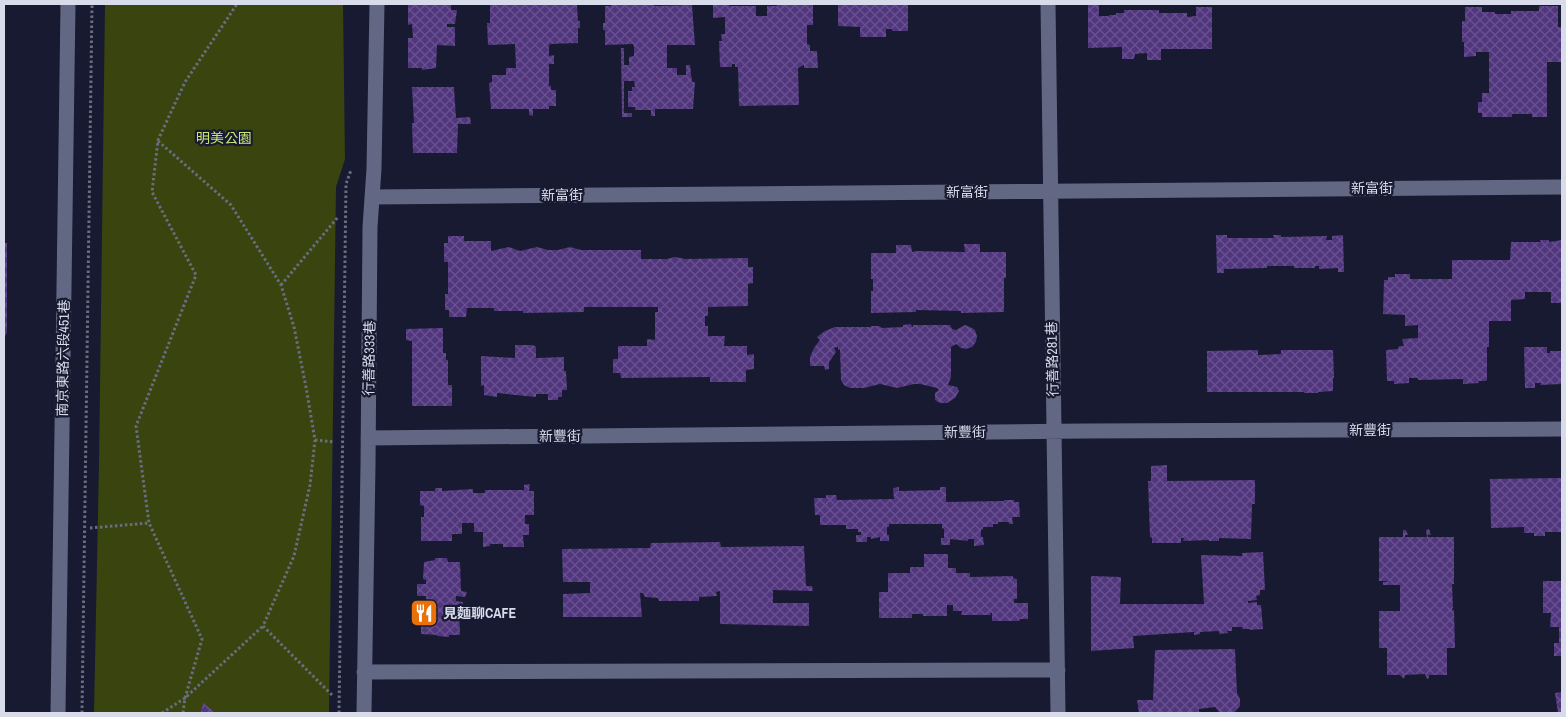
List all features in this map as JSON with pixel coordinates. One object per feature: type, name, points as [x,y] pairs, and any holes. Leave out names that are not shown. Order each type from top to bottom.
[{"type":"street","name":"南京東路六段451巷","points":[[58,713],[68,4]]},
{"type":"street","name":"行善路333巷","points":[[364,713],[370,227],[373,197],[377,4]]},
{"type":"street","name":"行善路281巷","points":[[1048,4],[1058,713]]},
{"type":"street","name":"新富街","points":[[373,197],[1562,187]]},
{"type":"street","name":"新豐街","points":[[368,438],[1053,431],[1562,430]]},
{"type":"street","points":[[364,672],[1058,670]]},
{"type":"path","points":[[82,713],[92,4]]},
{"type":"path","points":[[183,713],[185,698],[202,639],[149,523],[136,426],[196,275],[152,192],[158,140],[185,82],[237,4]]},
{"type":"path","points":[[158,140],[231,205],[281,285],[294,327],[315,440],[310,485],[294,556],[263,626],[185,698],[162,713]]},
{"type":"path","points":[[339,713],[346,184],[354,162]]},
{"type":"path","points":[[281,285],[338,217]]},
{"type":"path","points":[[315,440],[335,442]]},
{"type":"path","points":[[90,528],[149,523]]},
{"type":"path","points":[[263,626],[333,696]]},
{"type":"green space","name":"明美公園","points":[[105,4],[343,4],[345,159],[336,187],[329,713],[94,713]]},
{"type":"building","points":[[408,4],[451,4],[451,10],[457,10],[455,24],[447,24],[447,27],[455,27],[455,46],[437,45],[436,68],[422,70],[422,68],[408,68],[408,38],[413,38],[412,24],[408,25]]},
{"type":"building","points":[[611,4],[692,5],[695,45],[667,45],[667,68],[677,68],[677,75],[686,75],[686,65],[690,65],[692,82],[695,82],[693,109],[655,109],[655,116],[651,116],[651,110],[635,110],[635,107],[628,107],[628,91],[632,91],[632,87],[635,87],[634,81],[624,81],[624,113],[632,113],[632,117],[622,117],[621,48],[624,48],[624,65],[629,65],[629,57],[634,56],[634,47],[633,44],[605,45],[603,23],[605,23],[605,6],[611,6]]},
{"type":"building","points":[[713,4],[756,6],[756,16],[767,16],[767,6],[777,6],[777,4],[813,4],[813,25],[807,25],[807,44],[810,45],[810,51],[817,51],[818,68],[804,68],[804,65],[798,68],[799,105],[739,106],[738,67],[732,64],[732,67],[720,67],[719,41],[722,41],[721,34],[725,34],[725,17],[713,18]]},
{"type":"building","points":[[838,4],[908,4],[908,31],[886,29],[886,37],[860,37],[860,27],[838,26]]},
{"type":"building","points":[[1088,4],[1099,4],[1099,16],[1116,15],[1116,13],[1124,13],[1124,10],[1159,10],[1159,13],[1187,13],[1187,17],[1196,16],[1196,7],[1212,7],[1212,49],[1161,49],[1161,60],[1147,60],[1147,53],[1135,54],[1134,59],[1122,59],[1122,47],[1088,48]]},
{"type":"building","points":[[490,5],[577,5],[578,21],[580,21],[578,43],[550,44],[549,46],[549,56],[554,55],[554,64],[549,64],[549,86],[551,86],[551,90],[556,90],[556,106],[549,106],[549,109],[533,109],[533,116],[529,115],[529,109],[491,109],[489,83],[492,82],[492,75],[506,75],[506,68],[516,68],[515,44],[488,45],[487,23],[490,23]]},
{"type":"building","points":[[1539,6],[1558,6],[1558,27],[1562,27],[1562,62],[1547,62],[1547,117],[1532,117],[1532,114],[1512,114],[1512,117],[1482,117],[1482,113],[1478,113],[1478,102],[1482,102],[1482,93],[1489,93],[1489,52],[1476,52],[1476,56],[1464,57],[1462,21],[1465,21],[1465,7],[1482,7],[1482,12],[1511,14],[1511,11],[1539,11]]},
{"type":"building","points":[[412,87],[454,87],[456,118],[470,117],[471,124],[458,124],[457,153],[413,153]]},
{"type":"building","points":[[1216,235],[1227,235],[1227,238],[1274,238],[1273,235],[1281,235],[1281,237],[1327,236],[1326,240],[1332,240],[1332,236],[1343,235],[1344,272],[1338,272],[1338,268],[1319,269],[1319,266],[1315,266],[1315,268],[1294,268],[1294,266],[1267,266],[1267,268],[1224,269],[1224,273],[1217,273]]},
{"type":"building","points":[[448,236],[464,236],[464,241],[491,241],[491,251],[509,247],[520,251],[537,247],[558,250],[570,247],[581,250],[641,250],[641,259],[667,259],[675,257],[685,259],[748,258],[748,267],[753,267],[753,283],[748,284],[748,306],[708,307],[708,316],[705,316],[705,326],[708,326],[708,336],[725,336],[724,346],[747,346],[747,355],[754,354],[754,369],[746,370],[746,382],[710,382],[710,377],[621,378],[620,373],[613,373],[613,359],[618,359],[618,346],[647,346],[647,339],[655,340],[655,312],[658,312],[658,307],[584,307],[584,312],[523,313],[523,311],[494,311],[494,308],[467,308],[466,317],[449,317],[449,310],[445,310],[445,294],[448,294],[448,262],[444,262],[444,243],[448,243]]},
{"type":"building","points":[[1540,240],[1549,240],[1549,242],[1562,240],[1562,303],[1551,303],[1551,292],[1525,292],[1525,299],[1511,300],[1511,321],[1489,321],[1487,380],[1478,381],[1479,383],[1463,384],[1463,379],[1418,380],[1418,378],[1409,378],[1409,383],[1394,384],[1394,381],[1387,381],[1386,350],[1398,349],[1399,346],[1404,346],[1402,339],[1418,338],[1418,325],[1405,326],[1405,315],[1383,314],[1384,280],[1388,280],[1388,277],[1395,277],[1395,274],[1410,274],[1410,279],[1452,279],[1452,260],[1510,260],[1511,242],[1541,242]]},
{"type":"building","points":[[4,243],[7,243],[7,332],[4,338]]},
{"type":"building","points":[[964,244],[980,244],[980,252],[1006,252],[1004,312],[961,313],[961,311],[916,310],[916,312],[871,313],[873,279],[871,279],[871,253],[896,253],[896,245],[911,245],[912,252],[965,252]]},
{"type":"building","points":[[911,324],[912,327],[913,325],[950,325],[952,329],[956,330],[965,325],[975,330],[976,342],[972,347],[966,349],[956,344],[951,347],[951,377],[948,385],[957,387],[959,391],[955,398],[947,403],[940,403],[935,400],[935,393],[939,390],[937,388],[920,384],[897,388],[880,384],[864,388],[850,388],[844,385],[841,380],[840,349],[838,350],[838,347],[834,348],[836,352],[829,362],[829,369],[825,370],[824,366],[810,366],[810,357],[820,340],[817,337],[825,331],[835,327],[879,326],[882,328],[903,327],[903,325]]},
{"type":"building","points":[[443,328],[443,353],[446,353],[446,360],[448,360],[448,385],[452,385],[452,406],[412,406],[412,341],[406,340],[406,329]]},
{"type":"building","points":[[515,345],[533,345],[536,347],[536,358],[564,357],[567,390],[562,390],[562,397],[558,397],[558,400],[548,400],[548,394],[536,394],[536,397],[497,393],[497,397],[484,395],[484,385],[481,386],[481,356],[515,358]]},
{"type":"building","points":[[1524,347],[1547,347],[1547,353],[1550,353],[1550,351],[1562,351],[1562,384],[1540,385],[1541,383],[1535,383],[1535,388],[1525,388]]},
{"type":"building","points":[[1258,350],[1258,355],[1281,354],[1281,350],[1333,350],[1333,391],[1318,393],[1207,392],[1207,351]]},
{"type":"building","points":[[1167,465],[1167,481],[1255,480],[1255,504],[1252,504],[1251,539],[1219,538],[1219,541],[1183,541],[1184,538],[1181,538],[1181,543],[1152,543],[1152,538],[1150,537],[1148,481],[1151,481],[1151,466]]},
{"type":"building","points":[[1562,478],[1562,532],[1545,532],[1545,536],[1534,536],[1534,533],[1524,533],[1524,527],[1491,528],[1490,479]]},
{"type":"building","points":[[530,484],[529,491],[534,491],[534,515],[525,515],[525,524],[529,524],[529,535],[523,535],[524,547],[503,547],[503,544],[490,544],[490,546],[483,547],[483,532],[474,532],[474,523],[462,523],[462,534],[452,534],[452,541],[421,541],[421,517],[424,517],[424,506],[420,505],[420,491],[435,491],[435,488],[442,488],[442,491],[473,489],[473,493],[485,493],[485,490],[524,490],[524,485]]},
{"type":"building","points":[[899,487],[899,491],[940,490],[940,487],[946,487],[946,502],[1014,500],[1014,502],[1019,502],[1020,517],[1012,517],[1013,524],[998,522],[998,524],[993,524],[993,527],[983,527],[983,530],[981,529],[981,537],[983,537],[984,545],[974,546],[974,539],[968,539],[968,541],[950,539],[950,545],[941,545],[941,538],[944,538],[942,524],[889,524],[887,535],[889,535],[889,541],[880,541],[880,537],[871,539],[871,537],[867,537],[867,542],[856,542],[856,535],[861,535],[858,529],[846,529],[846,525],[820,525],[820,515],[815,515],[814,498],[826,498],[826,495],[836,495],[837,500],[894,499],[893,488]]},
{"type":"building","points":[[1429,529],[1431,535],[1428,535],[1428,537],[1454,537],[1452,610],[1454,610],[1455,648],[1447,648],[1447,675],[1429,675],[1427,679],[1425,674],[1405,675],[1404,679],[1400,675],[1387,675],[1387,648],[1379,648],[1379,611],[1400,611],[1400,585],[1383,585],[1383,582],[1392,581],[1379,581],[1379,537],[1403,537],[1403,530],[1406,530],[1408,535],[1405,535],[1405,537],[1427,537],[1426,530]]},
{"type":"building","points":[[720,542],[721,547],[804,546],[806,586],[812,586],[813,591],[773,590],[773,603],[809,603],[809,626],[720,624],[720,591],[716,592],[717,596],[699,597],[699,601],[659,601],[658,598],[645,597],[643,593],[640,593],[642,617],[563,617],[563,594],[590,593],[590,582],[563,582],[562,549],[650,548],[651,543]]},
{"type":"building","points":[[1263,552],[1265,590],[1260,590],[1260,595],[1256,596],[1257,600],[1248,601],[1248,603],[1257,602],[1257,605],[1261,605],[1263,629],[1250,630],[1242,629],[1243,627],[1232,627],[1232,631],[1219,634],[1219,631],[1200,632],[1200,634],[1194,635],[1194,632],[1133,636],[1134,648],[1091,651],[1091,576],[1121,577],[1120,604],[1204,604],[1201,555],[1242,556],[1242,553]]},
{"type":"building","points":[[924,554],[948,554],[948,568],[956,568],[956,573],[970,573],[970,577],[1013,576],[1013,578],[1017,579],[1017,599],[1014,599],[1014,603],[1028,603],[1028,619],[992,621],[992,613],[990,613],[991,615],[961,615],[962,611],[953,611],[953,605],[947,605],[947,616],[912,614],[912,618],[879,618],[879,592],[888,592],[888,573],[910,573],[910,567],[924,567]]},
{"type":"building","points":[[435,558],[447,558],[448,562],[460,562],[461,591],[467,592],[465,597],[456,596],[456,601],[463,602],[463,607],[459,606],[460,635],[449,635],[449,637],[421,634],[421,601],[426,600],[426,596],[417,596],[417,584],[426,584],[426,580],[423,579],[424,562],[435,560]]},
{"type":"building","points":[[1543,581],[1562,581],[1562,656],[1554,656],[1554,643],[1559,643],[1559,627],[1550,627],[1551,613],[1543,613]]},
{"type":"building","points":[[1235,649],[1237,693],[1240,699],[1240,706],[1234,713],[1220,713],[1215,707],[1199,709],[1199,713],[1139,713],[1137,700],[1153,700],[1155,650]]},
{"type":"building","points":[[1562,692],[1562,713],[1558,713],[1555,693]]},
{"type":"building","points":[[203,703],[216,713],[202,713]]},
{"type":"place","name":"見麵聊CAFE","points":[[424,613]]}]
